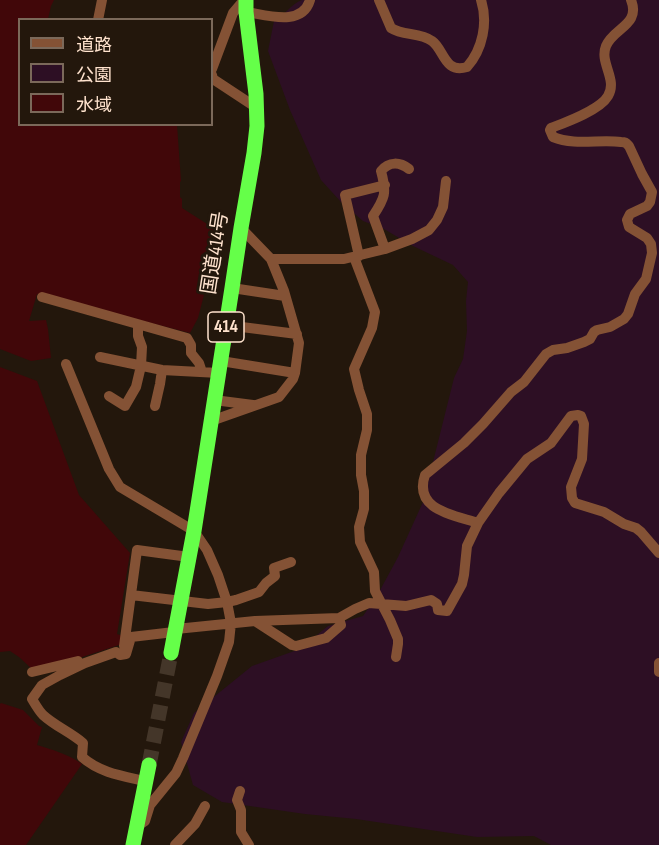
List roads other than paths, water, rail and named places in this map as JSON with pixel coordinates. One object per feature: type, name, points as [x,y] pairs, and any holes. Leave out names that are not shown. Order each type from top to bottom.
[{"type":"highway","name":"国道414号","points":[[171,653],[194,531],[254,153],[257,126],[256,94],[246,4]]},
{"type":"highway","points":[[132,845],[149,765]]},
{"type":"street","points":[[98,18],[102,0]]},
{"type":"street","points":[[213,66],[233,13],[246,4],[281,17],[302,13],[310,0]]},
{"type":"street","points":[[379,0],[391,28],[431,40],[450,64],[460,69],[467,67],[478,49],[485,16],[481,0]]},
{"type":"street","points":[[477,523],[434,508],[426,500],[423,492],[425,475],[477,430],[511,392],[524,382],[546,354],[584,342],[590,339],[597,330],[624,320],[635,294],[648,275],[652,253],[650,241],[629,227],[627,220],[630,214],[647,206],[652,192],[629,146],[621,142],[562,140],[552,135],[550,130],[596,107],[610,94],[611,81],[604,61],[604,50],[611,36],[630,21],[633,11],[631,0]]},
{"type":"street","points":[[213,79],[256,108]]},
{"type":"street","points":[[385,249],[373,216],[383,202],[385,185],[381,171],[385,166],[394,164],[402,164],[409,170]]},
{"type":"street","points":[[271,259],[344,259],[385,249],[412,239],[429,230],[437,220],[443,207],[446,181]]},
{"type":"street","points":[[385,185],[345,195],[356,256],[375,312],[372,328],[354,369],[367,414],[367,430],[361,455],[364,509],[359,527],[360,542],[374,572],[375,591],[398,639],[396,657]]},
{"type":"street","points":[[212,421],[279,397],[295,373],[299,343],[285,296],[271,259],[241,228]]},
{"type":"street","points":[[232,288],[285,296]]},
{"type":"street","points":[[42,297],[187,338],[191,345],[191,353],[199,363],[202,372]]},
{"type":"street","points":[[109,396],[125,406],[136,387],[141,366],[142,347],[138,336],[138,325]]},
{"type":"street","points":[[226,325],[297,334]]},
{"type":"street","points":[[100,357],[162,370],[202,372],[220,367],[295,373]]},
{"type":"street","points":[[66,364],[109,469],[120,487],[194,531],[207,550],[218,576],[231,623],[229,642],[217,676],[176,773],[150,805],[145,821],[136,826]]},
{"type":"street","points":[[156,406],[162,370]]},
{"type":"street","points":[[214,400],[256,406]]},
{"type":"street","points":[[145,781],[103,771],[82,757],[83,743],[41,714],[32,699],[42,686],[85,663],[116,652],[120,655],[131,637],[231,623],[339,618],[364,604],[382,603],[406,606],[431,600],[437,604],[438,610],[447,611],[462,584],[467,546],[477,523],[527,459],[551,443],[571,416],[581,416],[584,424],[582,459],[571,487],[572,498],[575,502],[604,512],[636,528],[659,553]]},
{"type":"street","points":[[125,649],[138,549],[189,557]]},
{"type":"street","points":[[131,596],[208,604],[227,602],[259,592],[275,576],[274,568],[291,562]]},
{"type":"street","points":[[255,621],[296,646],[326,638],[341,625],[339,618]]},
{"type":"street","points":[[32,672],[125,649]]},
{"type":"street","points":[[659,663],[659,672]]},
{"type":"street","points":[[240,791],[237,800],[241,810],[241,832],[249,845]]},
{"type":"street","points":[[175,845],[195,824],[205,806]]},
{"type":"water","points":[[0,0],[54,0],[48,18],[18,18],[18,126],[177,126],[182,208],[215,229],[214,234],[219,237],[198,318],[190,333],[37,294],[29,321],[46,320],[51,358],[31,361],[0,349]]},
{"type":"water","points":[[0,367],[37,381],[79,495],[130,553],[117,634],[123,636],[122,644],[70,661],[32,669],[10,651],[0,652]]},
{"type":"water","points":[[1,703],[23,710],[42,727],[37,745],[66,755],[82,764],[26,845],[0,845]]},
{"type":"tunnel","points":[[149,765],[171,653]]}]
